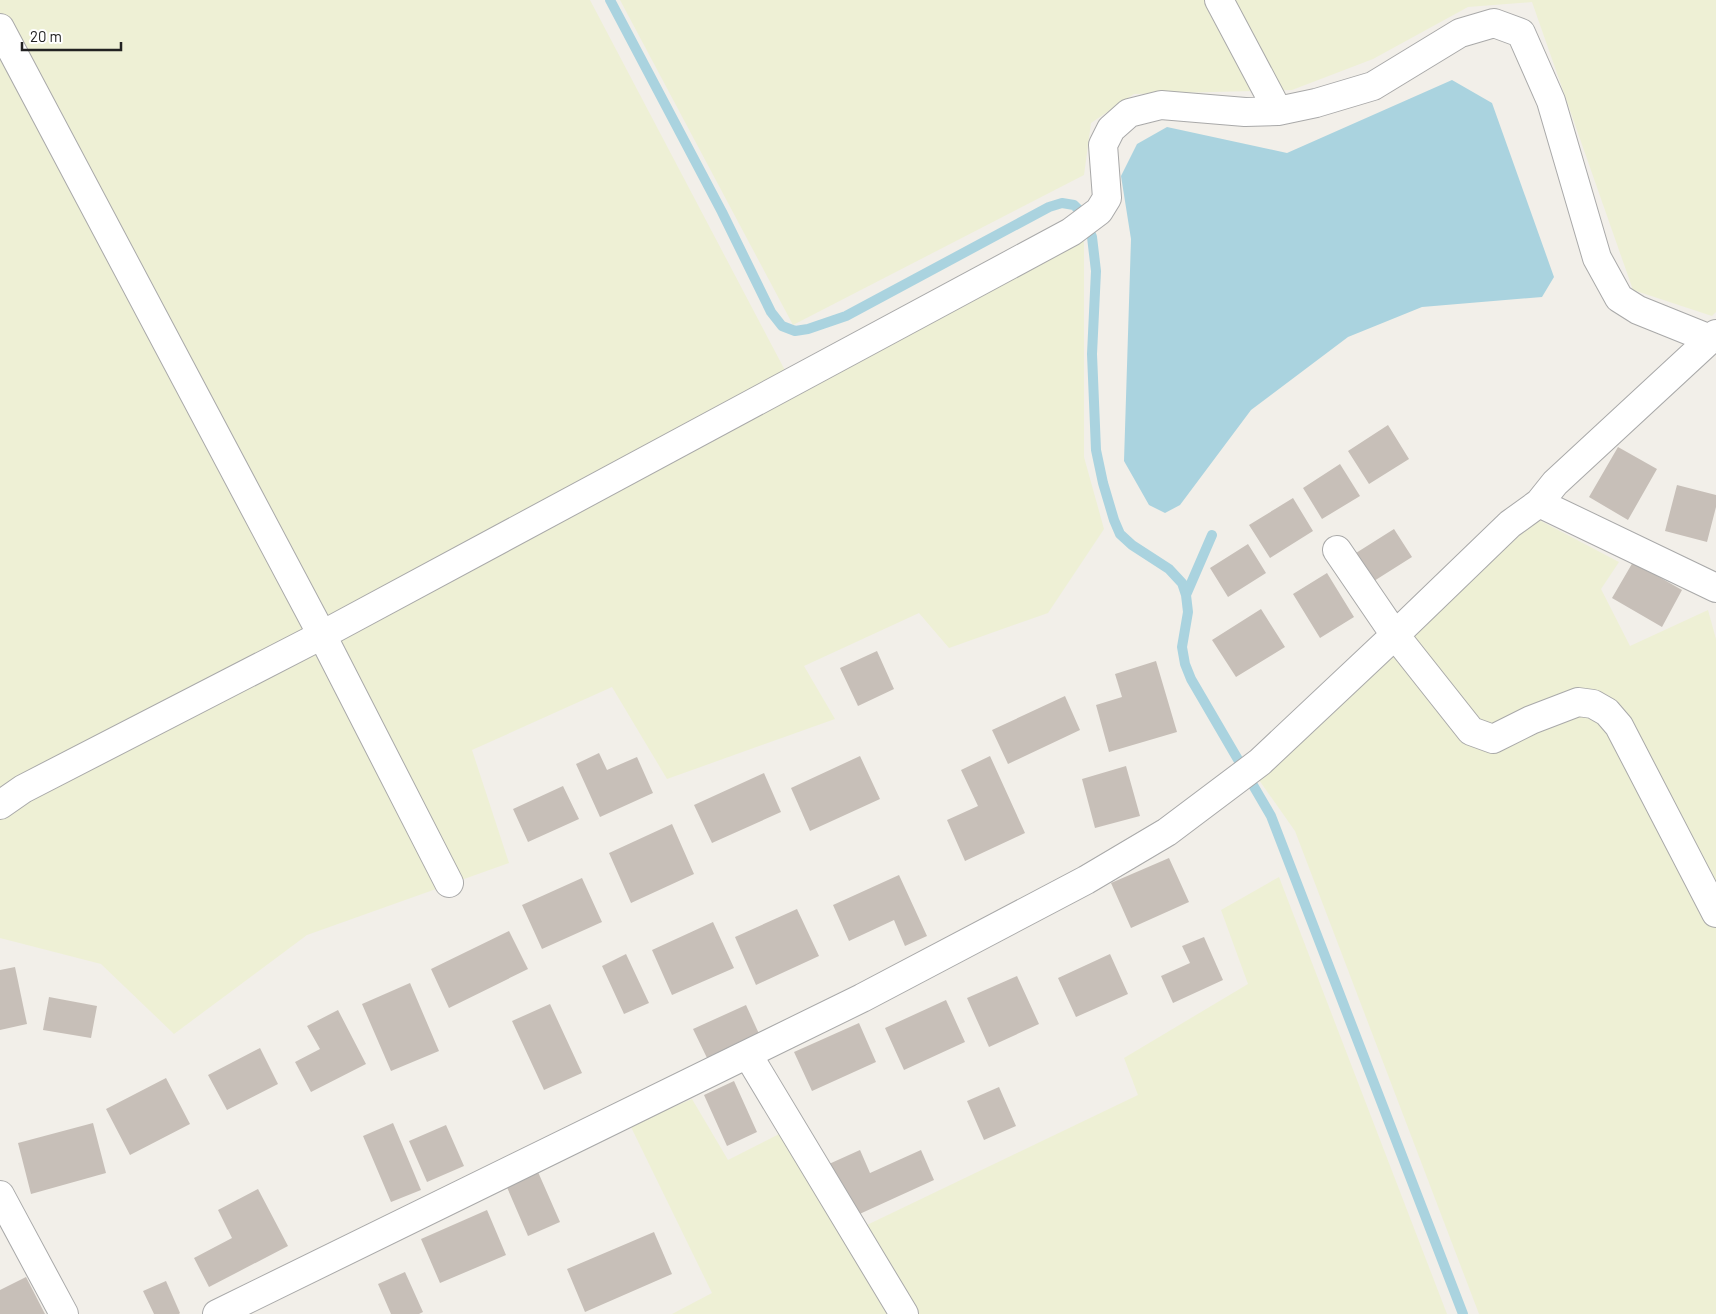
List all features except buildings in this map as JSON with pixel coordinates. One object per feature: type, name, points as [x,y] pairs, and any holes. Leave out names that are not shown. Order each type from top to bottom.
[{"type":"street","points":[[1219,0],[1278,111]]},
{"type":"street","points":[[0,805],[31,785],[322,635],[1071,232],[1099,211],[1107,198],[1103,145],[1111,129],[1129,113],[1161,106],[1245,112],[1278,111],[1316,102],[1373,86],[1460,33],[1494,23],[1520,33],[1551,101],[1597,258],[1619,298],[1638,310],[1713,337],[1555,483],[1539,503],[1510,524],[1260,762],[1224,791],[1166,832],[1086,880],[862,998],[217,1314]]},
{"type":"street","points":[[0,28],[322,635],[449,883]]},
{"type":"street","points":[[1539,503],[1716,588]]},
{"type":"street","points":[[1337,550],[1395,635],[1471,731],[1493,739],[1531,720],[1578,702],[1593,704],[1607,712],[1619,726],[1716,914]]},
{"type":"street","points":[[748,1055],[904,1314]]},
{"type":"street","points":[[0,1195],[64,1314]]},
{"type":"green space","points":[[0,0],[590,0],[798,395],[1084,232],[1084,457],[1104,529],[1048,613],[949,648],[919,613],[804,666],[835,719],[667,779],[612,687],[472,750],[509,863],[307,935],[174,1034],[101,964],[0,938]]},
{"type":"green space","points":[[620,0],[1716,0],[1716,312],[1712,316],[1633,290],[1532,2],[1468,7],[1373,59],[1292,90],[1134,94],[1091,123],[1084,175],[793,325]]},
{"type":"green space","points":[[1537,519],[1619,562],[1601,589],[1630,646],[1708,610],[1716,639],[1716,1314],[1479,1314],[1295,831],[1259,780]]},
{"type":"green space","points":[[1279,877],[1447,1314],[672,1314],[712,1293],[630,1125],[692,1099],[728,1160],[785,1131],[844,1236],[1138,1095],[1124,1058],[1248,984],[1221,910]]},
{"type":"water","points":[[1452,80],[1492,103],[1554,277],[1542,297],[1422,307],[1348,337],[1251,410],[1180,505],[1165,513],[1149,505],[1124,461],[1131,239],[1121,176],[1137,144],[1167,127],[1287,153]]},
{"type":"waterway","points":[[610,0],[722,212],[771,312],[782,326],[795,331],[808,329],[846,316],[1049,207],[1062,203],[1074,205],[1082,213],[1092,237],[1096,271],[1092,354],[1096,450],[1114,520],[1120,534],[1132,545],[1169,569],[1182,583],[1188,612],[1182,647],[1185,664],[1191,679],[1271,816],[1463,1314]]},
{"type":"waterway","points":[[1186,595],[1212,535]]}]
